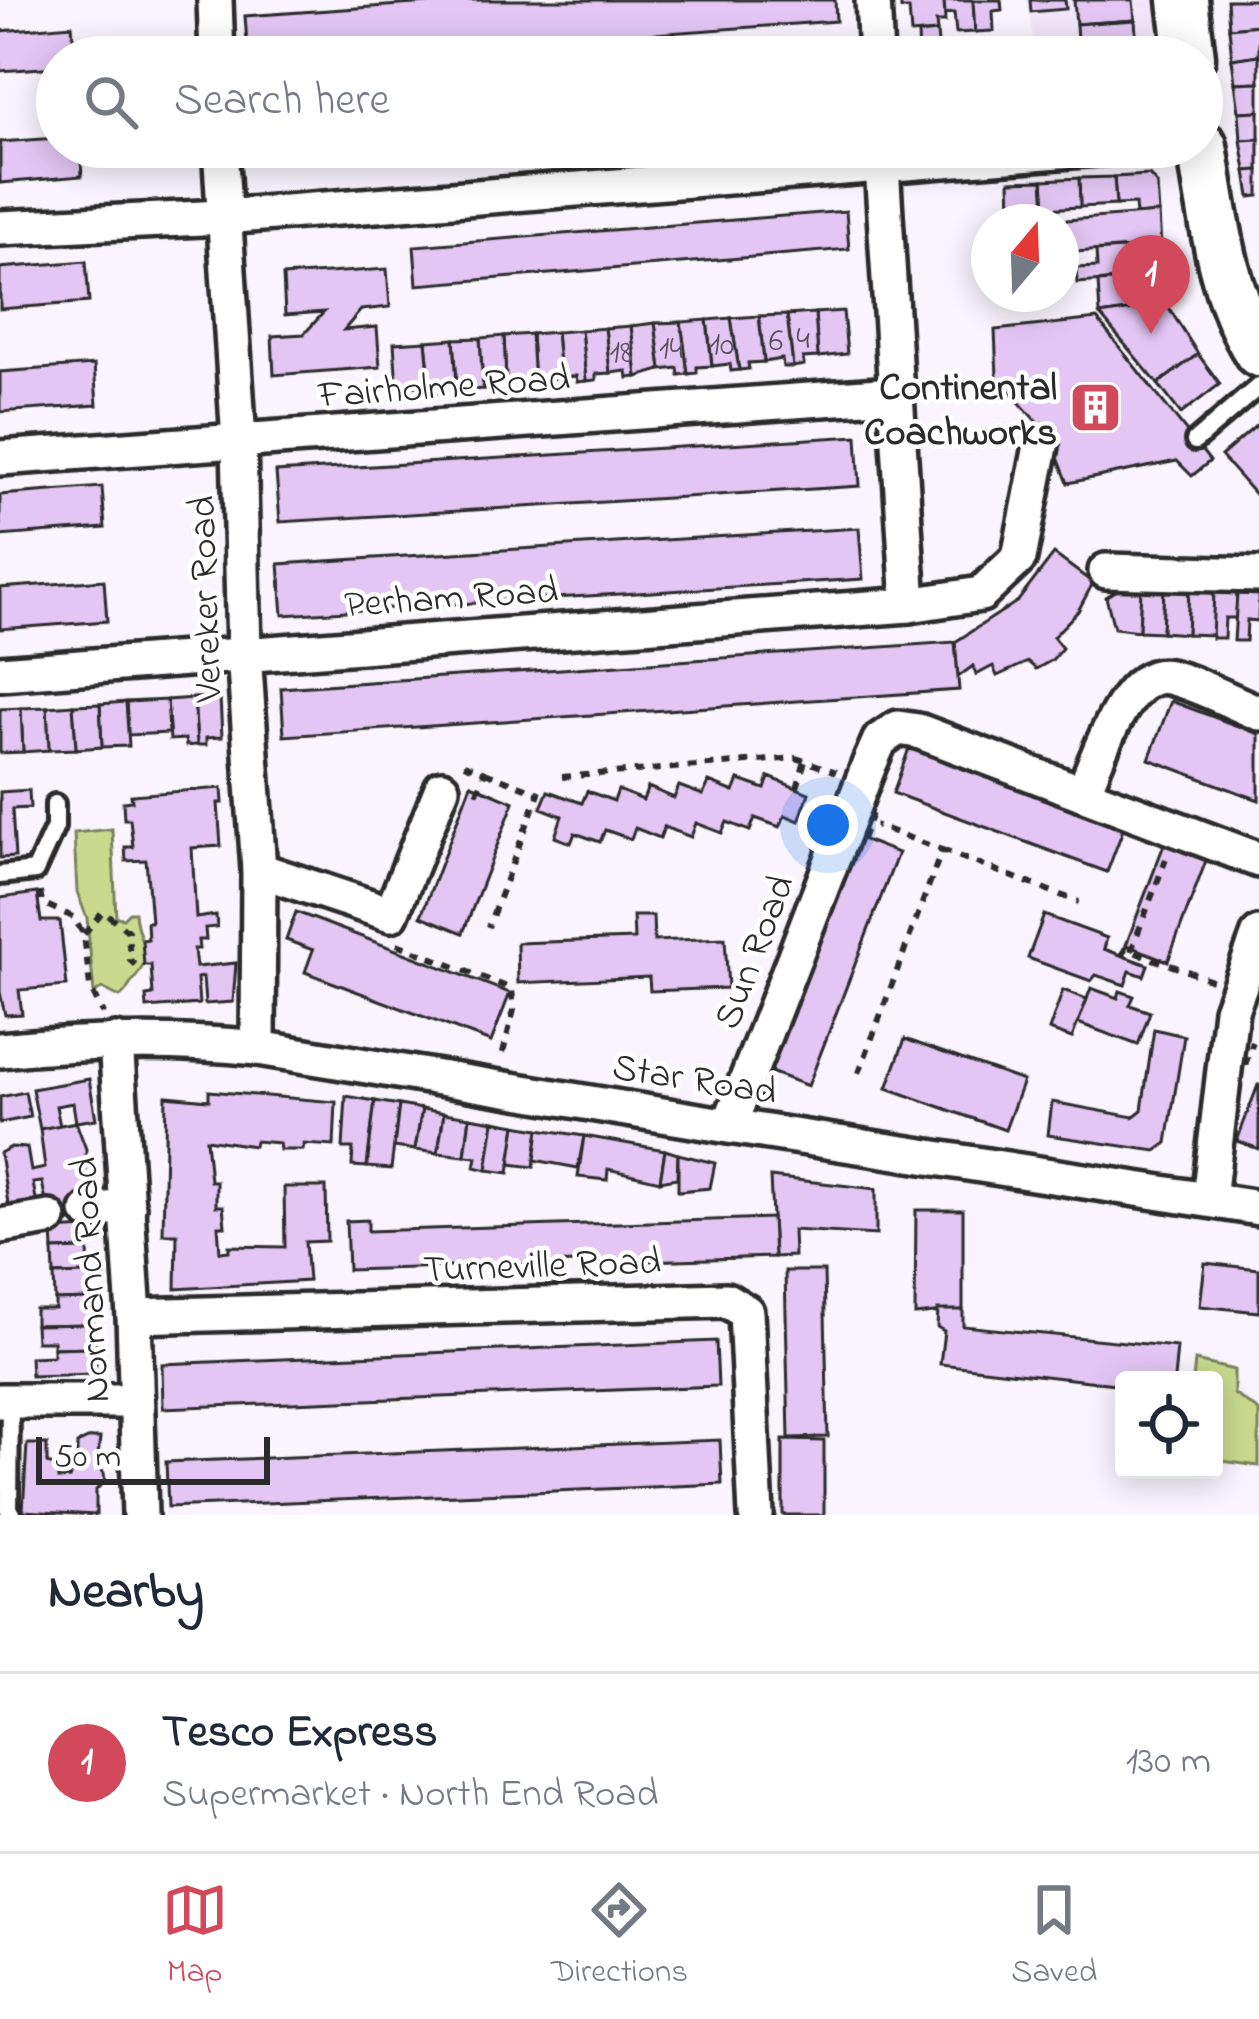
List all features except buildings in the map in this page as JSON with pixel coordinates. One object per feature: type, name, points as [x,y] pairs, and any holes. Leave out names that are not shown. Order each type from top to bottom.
[{"type":"main road","points":[[1183,0],[1187,36]]},
{"type":"main road","points":[[1206,168],[1231,286],[1247,333],[1259,352]]},
{"type":"street","points":[[214,0],[216,36]]},
{"type":"street","points":[[873,0],[875,36]]},
{"type":"street","name":"Vereker Road","points":[[221,168],[259,870],[258,1048]]},
{"type":"street","points":[[0,228],[223,217],[761,168]]},
{"type":"street","points":[[883,168],[909,605]]},
{"type":"street","name":"Fairholme Road","points":[[0,458],[893,394]]},
{"type":"street","name":"Perham Road","points":[[0,674],[909,605],[980,594],[1019,558],[1041,446]]},
{"type":"street","points":[[1106,571],[1259,574]]},
{"type":"street","points":[[1083,792],[1128,694],[1151,678],[1168,677],[1259,713]]},
{"type":"street","name":"Sun Road","points":[[729,1126],[862,812],[880,740],[898,728],[918,731],[1259,860]]},
{"type":"street","points":[[259,870],[392,914],[442,788]]},
{"type":"street","points":[[1209,1199],[1231,1010],[1259,934]]},
{"type":"street","name":"Star Road","points":[[0,1050],[116,1041],[258,1048],[1259,1208]]},
{"type":"street","name":"Normand Road","points":[[116,1041],[134,1316],[140,1515]]},
{"type":"street","points":[[88,1211],[128,1207]]},
{"type":"street","points":[[0,1226],[49,1217]]},
{"type":"street","name":"Turneville Road","points":[[134,1316],[725,1300],[746,1312],[756,1515]]},
{"type":"street","points":[[5,1400],[136,1401]]},
{"type":"lane","points":[[1195,440],[1259,386]]},
{"type":"lane","points":[[0,875],[34,871],[55,826],[55,804]]},
{"type":"lane","points":[[5,1400],[9,1511],[13,1515]]},
{"type":"path","points":[[562,777],[796,758],[862,812],[942,850],[1079,902]]},
{"type":"path","points":[[797,788],[805,761]]},
{"type":"path","points":[[484,772],[539,794],[488,927]]},
{"type":"path","points":[[859,1073],[942,850]]},
{"type":"path","points":[[1169,850],[1126,953],[1238,989]]},
{"type":"path","points":[[34,871],[42,903],[73,917],[84,935],[90,987],[116,1041]]},
{"type":"path","points":[[84,935],[103,911],[128,931],[130,960],[135,965]]},
{"type":"path","points":[[390,942],[512,989],[510,1036],[490,1087]]},
{"type":"path","points":[[1245,1065],[1253,1042]]},
{"type":"shaded area","points":[[1027,0],[1167,0],[1171,36],[1033,36]]},
{"type":"green space","points":[[112,829],[116,917],[135,912],[145,955],[140,971],[120,997],[102,988],[94,994],[87,918],[77,892],[74,833]]},
{"type":"green space","points":[[1195,1361],[1234,1370],[1234,1394],[1259,1411],[1259,1466],[1223,1461],[1223,1371],[1194,1371]]},
{"type":"place","name":"Tesco Express","points":[[1151,334]]},
{"type":"place","name":"Continental Coachworks","points":[[1096,407]]}]
